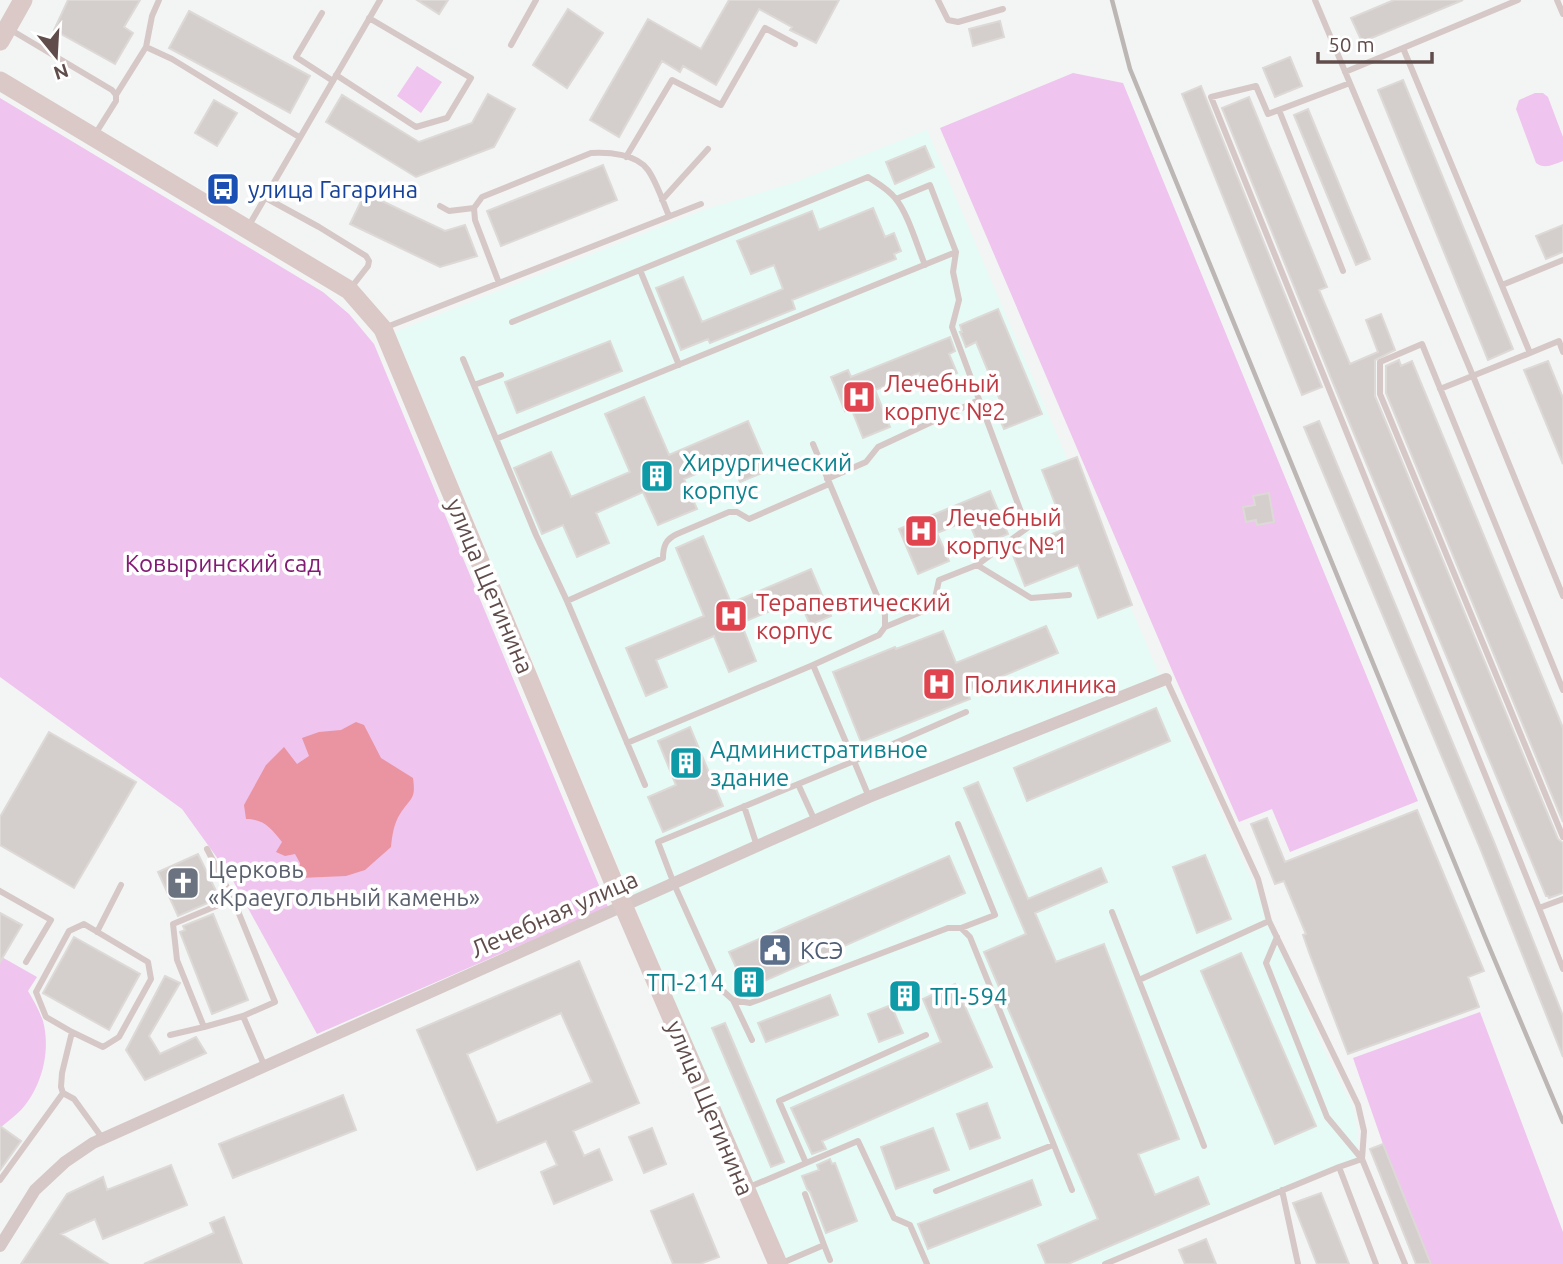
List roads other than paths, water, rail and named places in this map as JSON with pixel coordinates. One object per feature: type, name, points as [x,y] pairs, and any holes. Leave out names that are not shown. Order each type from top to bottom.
[{"type":"street","points":[[4,34],[23,0]]},
{"type":"street","name":"улица Щетинина","points":[[0,81],[349,290],[383,329],[623,905],[779,1264]]},
{"type":"street","name":"Лечебная улица","points":[[0,1246],[36,1190],[65,1162],[93,1143],[869,797],[1166,678]]},
{"type":"lane","points":[[93,138],[146,47],[152,16],[159,0]]},
{"type":"lane","points":[[247,228],[380,0]]},
{"type":"lane","points":[[511,45],[536,0]]},
{"type":"lane","points":[[938,0],[948,20],[958,22],[1003,9]]},
{"type":"lane","points":[[1315,0],[1563,596]]},
{"type":"lane","points":[[1345,72],[1518,0]]},
{"type":"lane","points":[[322,13],[296,57],[416,127],[447,117],[471,78],[369,18]]},
{"type":"lane","points":[[626,157],[672,80],[721,105],[765,28],[794,44]]},
{"type":"lane","points":[[4,34],[112,90],[116,95]]},
{"type":"lane","points":[[146,47],[299,137]]},
{"type":"lane","points":[[1404,48],[1530,353]]},
{"type":"lane","points":[[1350,83],[1268,114],[1256,86],[1211,97],[1563,969]]},
{"type":"lane","points":[[1279,110],[1343,271]]},
{"type":"lane","points":[[662,200],[708,149]]},
{"type":"lane","points":[[499,283],[475,220],[474,208],[482,197],[591,153],[605,152],[643,165],[649,171],[669,216]]},
{"type":"lane","points":[[512,322],[868,177],[896,198],[925,265]]},
{"type":"lane","points":[[627,743],[813,665],[880,635],[886,627],[933,607],[939,580],[977,565],[1027,527],[952,327],[960,300],[953,272],[956,252],[930,186],[896,198]]},
{"type":"lane","points":[[264,197],[366,256],[368,266],[349,290]]},
{"type":"lane","points":[[383,329],[701,204]]},
{"type":"lane","points":[[440,206],[449,211],[474,208]]},
{"type":"lane","points":[[496,439],[956,252]]},
{"type":"lane","points":[[1502,285],[1563,260]]},
{"type":"lane","points":[[640,270],[679,365]]},
{"type":"lane","points":[[1440,389],[1559,341],[1563,352]]},
{"type":"lane","points":[[1563,690],[1422,344],[1380,362],[1380,394],[1563,837]]},
{"type":"lane","points":[[463,359],[645,785]]},
{"type":"lane","points":[[474,385],[501,375]]},
{"type":"lane","points":[[567,601],[663,558],[663,550],[670,537],[729,512],[737,512],[749,519],[866,462],[878,447],[979,400]]},
{"type":"lane","points":[[813,444],[885,615],[886,627]]},
{"type":"lane","points":[[977,565],[1031,598],[1069,595]]},
{"type":"lane","points":[[813,665],[869,797]]},
{"type":"lane","points":[[1166,678],[1258,879],[1269,921],[1358,1105],[1364,1131],[1362,1159]]},
{"type":"lane","points":[[752,1040],[733,1000],[722,990],[658,842],[966,712]]},
{"type":"lane","points":[[798,784],[815,821]]},
{"type":"lane","points":[[744,806],[757,846]]},
{"type":"lane","points":[[733,1000],[750,1003],[948,928],[961,928],[995,915],[958,824]]},
{"type":"lane","points":[[170,1035],[243,1016],[275,1002],[233,899],[207,849]]},
{"type":"lane","points":[[97,932],[121,885]]},
{"type":"lane","points":[[0,891],[51,920],[26,962]]},
{"type":"lane","points":[[204,1027],[177,960],[173,925],[233,899]]},
{"type":"lane","points":[[1539,908],[1563,899]]},
{"type":"lane","points":[[1112,912],[1204,1146]]},
{"type":"lane","points":[[1139,980],[1269,921]]},
{"type":"lane","points":[[84,924],[148,962],[151,979],[119,1037],[103,1047],[72,1032],[46,1017],[36,992],[69,931],[84,924]]},
{"type":"lane","points":[[961,928],[970,937],[1072,1190]]},
{"type":"lane","points":[[1277,937],[1266,963],[1327,1117],[1362,1159],[1405,1264]]},
{"type":"lane","points":[[243,1016],[265,1067]]},
{"type":"lane","points":[[72,1032],[61,1087],[63,1093],[74,1099],[103,1139]]},
{"type":"lane","points":[[806,1163],[779,1101],[926,1035]]},
{"type":"lane","points":[[0,1180],[63,1093]]},
{"type":"lane","points":[[745,1189],[858,1141],[894,1218],[910,1225],[927,1264]]},
{"type":"lane","points":[[936,1191],[1053,1145]]},
{"type":"lane","points":[[1105,1264],[1362,1159]]},
{"type":"lane","points":[[1339,1167],[1376,1264]]},
{"type":"lane","points":[[1282,1190],[1298,1264]]},
{"type":"lane","points":[[805,1194],[830,1261]]},
{"type":"lane","points":[[779,1264],[824,1245]]},
{"type":"railway","points":[[1112,0],[1130,69],[1563,1122]]},
{"type":"place","name":"улица Гагарина","points":[[223,189]]},
{"type":"place","name":"Лечебный корпус №2","points":[[859,397]]},
{"type":"place","name":"Хирургический корпус","points":[[657,476]]},
{"type":"place","name":"Лечебный корпус №1","points":[[921,531]]},
{"type":"place","name":"Терапевтический корпус","points":[[731,616]]},
{"type":"place","name":"Поликлиника","points":[[939,684]]},
{"type":"place","name":"Административное здание","points":[[686,763]]},
{"type":"place","name":"Церковь «Краеугольный камень»","points":[[183,883]]},
{"type":"place","name":"КСЭ","points":[[775,950]]},
{"type":"place","name":"ТП-214","points":[[749,982]]},
{"type":"place","name":"ТП-594","points":[[905,996]]},
{"type":"park label","name":"Ковыринский сад","points":[[223,563]]}]
